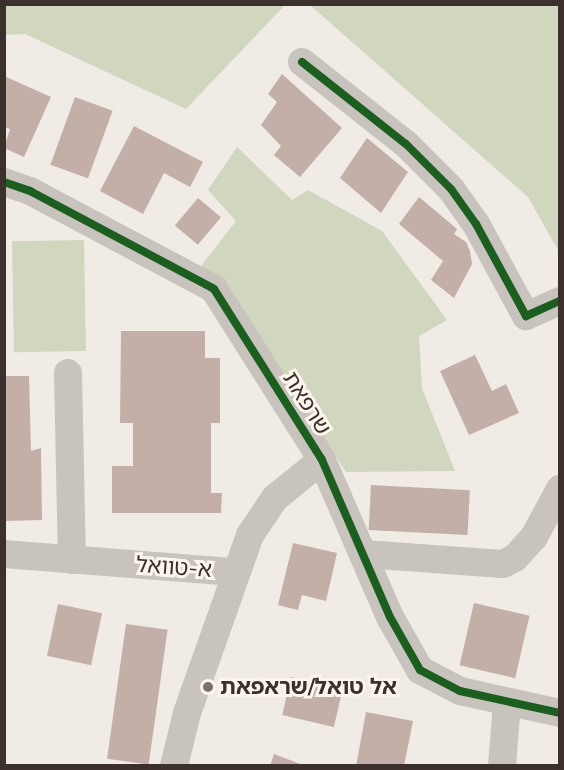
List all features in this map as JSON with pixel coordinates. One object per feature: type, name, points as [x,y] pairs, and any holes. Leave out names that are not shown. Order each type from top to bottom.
[{"type":"street","points":[[302,62],[406,144],[452,189],[476,224],[526,316],[560,301]]},
{"type":"street","name":"שרפאת","points":[[4,183],[30,191],[214,289],[322,460],[390,617],[420,670],[460,691],[560,713]]},
{"type":"street","points":[[68,373],[72,560]]},
{"type":"street","name":"א-טוואל","points":[[4,554],[234,572],[249,535],[275,498],[322,460]]},
{"type":"street","points":[[364,554],[503,564],[516,558],[534,537],[560,489]]},
{"type":"street","points":[[174,765],[187,713],[234,572]]},
{"type":"street","points":[[502,765],[507,702]]},
{"type":"green space","points":[[5,4],[285,5],[186,109],[25,34],[5,35]]},
{"type":"green space","points":[[310,5],[559,5],[559,252],[528,197]]},
{"type":"green space","points":[[237,147],[292,200],[308,190],[382,231],[447,320],[419,336],[422,388],[455,471],[346,472],[236,302],[198,270],[236,221],[208,190]]},
{"type":"green space","points":[[84,240],[86,351],[14,352],[12,241]]},
{"type":"building","points":[[282,74],[342,128],[300,177],[274,155],[281,146],[261,125],[277,102],[268,94]]},
{"type":"building","points":[[4,76],[51,97],[24,157],[4,148],[10,129],[4,127]]},
{"type":"building","points":[[75,97],[113,111],[88,178],[50,165]]},
{"type":"building","points":[[134,126],[203,162],[190,187],[164,173],[143,214],[100,191]]},
{"type":"building","points":[[367,138],[408,172],[381,213],[340,178]]},
{"type":"building","points":[[419,197],[457,229],[454,234],[466,242],[470,251],[472,264],[454,298],[431,280],[443,261],[399,224]]},
{"type":"building","points":[[198,198],[221,217],[198,245],[175,226]]},
{"type":"building","points":[[121,331],[205,331],[205,358],[220,358],[220,423],[211,423],[211,493],[222,493],[221,513],[112,513],[112,466],[133,466],[133,423],[120,423]]},
{"type":"building","points":[[475,355],[492,391],[506,384],[519,413],[469,435],[440,371]]},
{"type":"building","points":[[4,376],[29,376],[31,451],[41,448],[42,520],[4,521]]},
{"type":"building","points":[[371,485],[470,490],[468,535],[369,530]]},
{"type":"building","points":[[293,543],[337,553],[326,601],[302,595],[298,610],[278,605]]},
{"type":"building","points":[[474,603],[530,616],[515,678],[460,665]]},
{"type":"building","points":[[58,604],[102,613],[91,665],[47,656]]},
{"type":"building","points":[[126,624],[168,630],[149,765],[107,759]]},
{"type":"building","points":[[291,677],[343,689],[334,727],[282,715]]},
{"type":"building","points":[[366,712],[413,721],[404,766],[356,766]]},
{"type":"building","points":[[274,754],[303,765],[303,766],[270,766]]},
{"type":"cycle path","points":[[302,62],[406,144],[451,189],[476,224],[526,316],[560,301]]},
{"type":"cycle path","points":[[4,182],[30,191],[214,289],[322,460],[390,617],[420,670],[460,691],[560,713]]},
{"type":"place","name":"אל טואל/שראפאת","points":[[208,687]]}]
